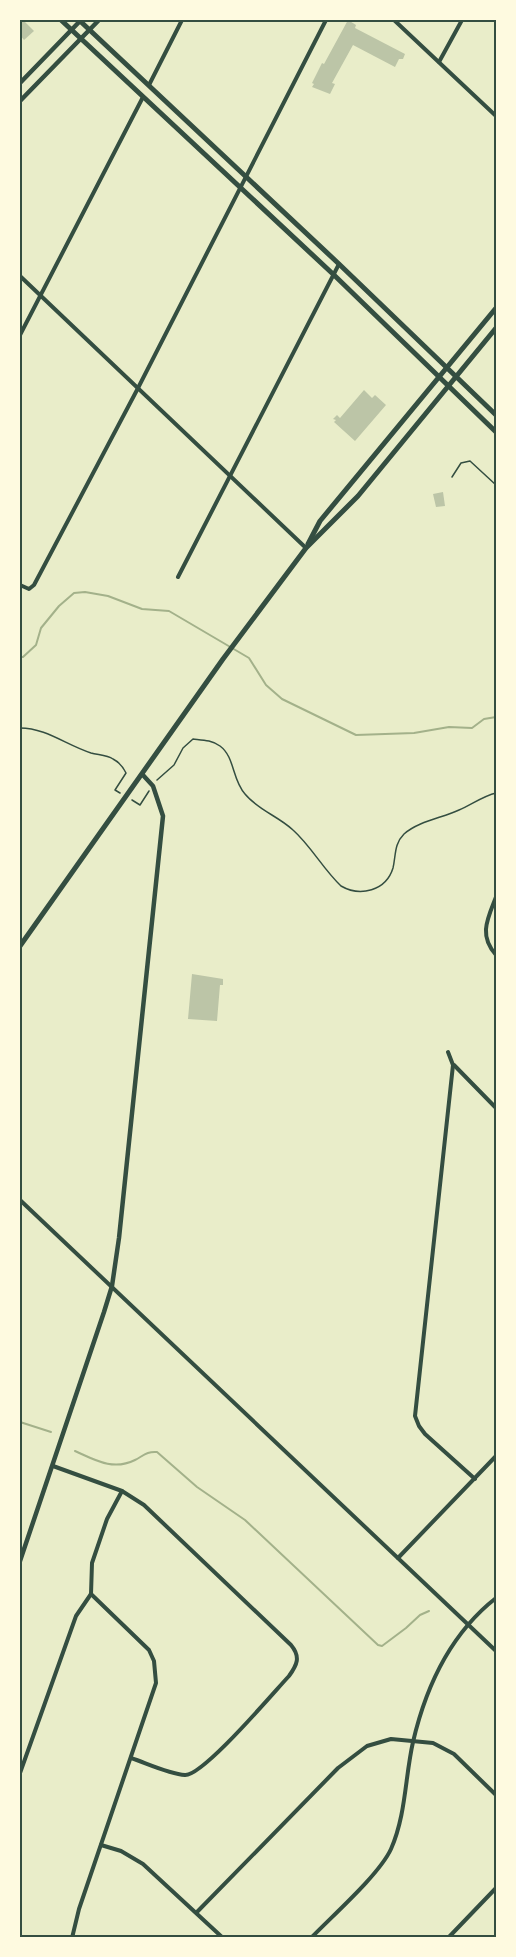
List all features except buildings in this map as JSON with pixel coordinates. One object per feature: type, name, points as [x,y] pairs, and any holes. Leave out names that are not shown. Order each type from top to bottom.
[{"type":"main road","points":[[61,20],[334,275],[496,432]]},
{"type":"main road","points":[[20,83],[80,20],[496,415]]},
{"type":"main road","points":[[20,101],[99,20]]},
{"type":"main road","points":[[306,548],[320,521],[496,308]]},
{"type":"main road","points":[[20,946],[223,659],[306,548],[357,496],[496,328]]},
{"type":"main road","points":[[20,1560],[112,1286],[120,1238],[163,816],[153,786],[142,774]]},
{"type":"street","points":[[149,86],[182,20]]},
{"type":"street","points":[[20,585],[29,589],[34,585],[137,390],[326,20]]},
{"type":"street","points":[[394,20],[496,116]]},
{"type":"street","points":[[439,62],[462,20]]},
{"type":"street","points":[[20,335],[143,97]]},
{"type":"street","points":[[178,577],[339,264]]},
{"type":"street","points":[[20,276],[137,390],[306,548]]},
{"type":"street","points":[[496,897],[484,925],[491,949],[496,954]]},
{"type":"street","points":[[448,1052],[453,1065],[496,1108]]},
{"type":"street","points":[[453,1065],[415,1416],[425,1434],[475,1479]]},
{"type":"street","points":[[20,1200],[496,1651]]},
{"type":"street","points":[[398,1558],[496,1456]]},
{"type":"street","points":[[53,1466],[122,1491],[144,1505],[291,1645],[298,1659],[289,1676],[212,1759],[197,1772],[185,1775],[131,1758]]},
{"type":"street","points":[[20,1773],[76,1616],[91,1594],[92,1563],[107,1519],[122,1491]]},
{"type":"street","points":[[72,1938],[79,1908],[156,1683],[154,1661],[143,1643],[91,1594]]},
{"type":"street","points":[[311,1938],[380,1867],[390,1850],[400,1819],[413,1741],[431,1683],[445,1656],[468,1624],[496,1598]]},
{"type":"street","points":[[197,1912],[338,1767],[367,1746],[391,1739],[433,1743],[454,1754],[496,1795]]},
{"type":"street","points":[[101,1845],[121,1851],[143,1864],[223,1938]]},
{"type":"street","points":[[448,1938],[496,1888]]},
{"type":"path","points":[[452,477],[461,464],[470,461],[496,485]]},
{"type":"path","points":[[20,728],[44,731],[91,753],[113,759],[126,773],[115,790]]},
{"type":"path","points":[[166,771],[174,765],[176,757],[193,739],[221,746],[229,756],[238,784],[246,795],[261,810],[294,831],[334,880],[354,892],[369,891],[388,878],[393,868],[397,843],[411,828],[458,811],[496,793]]},
{"type":"waterway","points":[[20,657],[36,645],[41,628],[59,606],[74,593],[85,592],[108,596],[142,609],[169,611],[249,658],[266,685],[282,699],[356,735],[414,733],[449,727],[472,728],[484,719],[496,717]]},
{"type":"waterway","points":[[20,1422],[51,1432]]},
{"type":"waterway","points":[[75,1451],[112,1464],[127,1463],[148,1453],[157,1452],[197,1487],[245,1520],[378,1645],[382,1646],[420,1615],[429,1611]]}]
